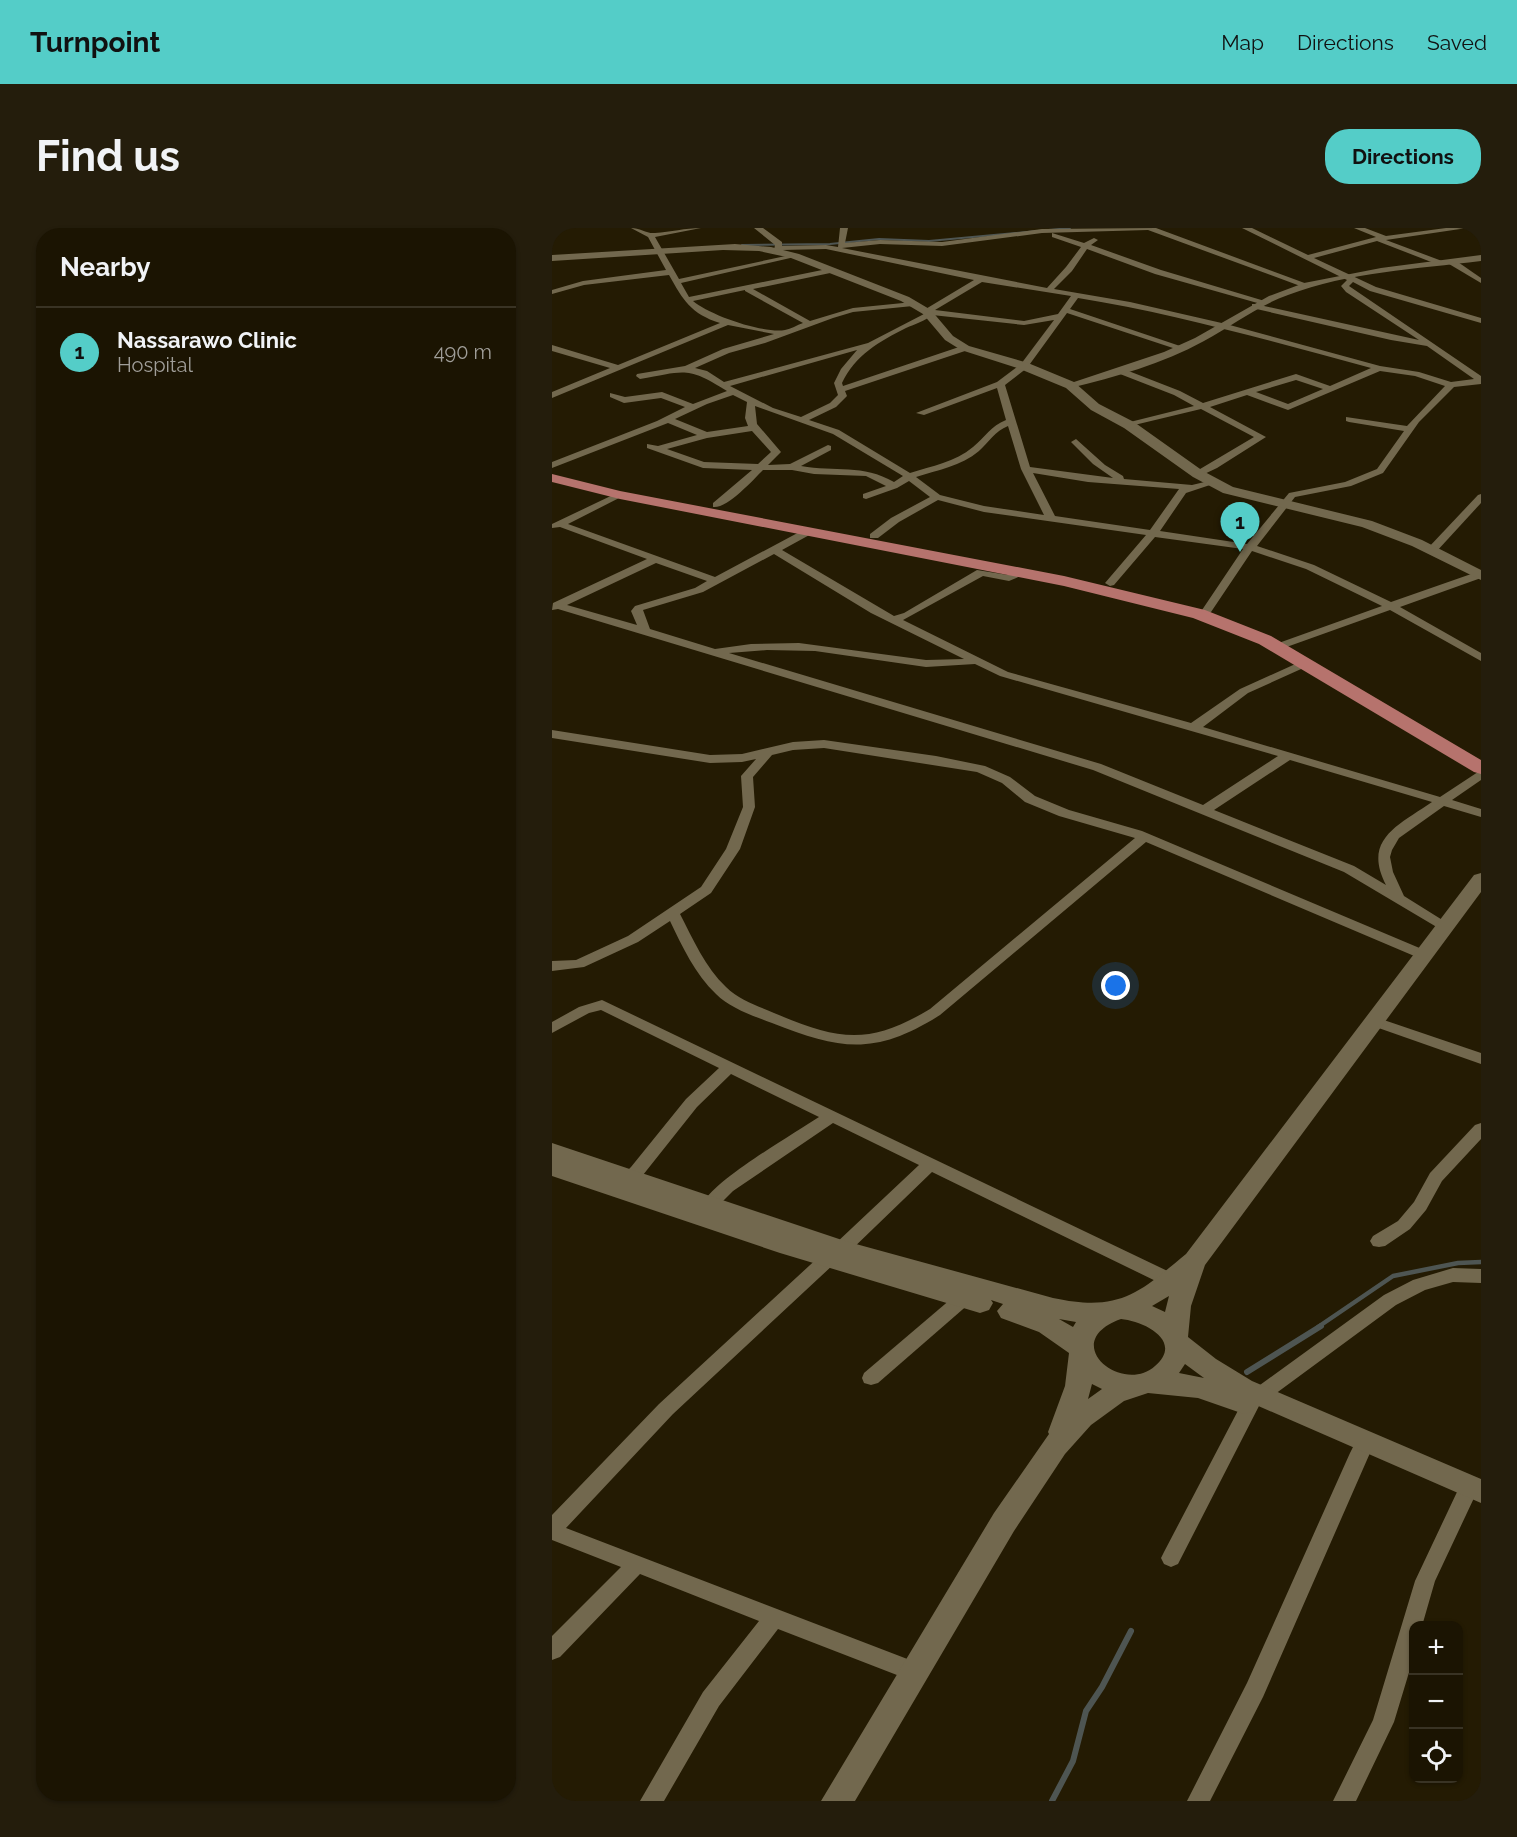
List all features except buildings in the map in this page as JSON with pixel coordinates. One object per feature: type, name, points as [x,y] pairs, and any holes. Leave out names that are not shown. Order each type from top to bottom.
[{"type":"main road","points":[[552,258],[659,249],[778,247],[913,304],[927,314],[949,338],[966,348],[1024,366],[1070,385],[1095,407],[1129,425],[1210,482],[1228,490],[1352,519],[1432,550],[1480,576]]},
{"type":"main road","points":[[552,467],[602,482],[1110,584],[1207,610],[1282,645],[1481,753]]},
{"type":"main road","points":[[552,478],[620,495],[1019,573],[1171,606],[1282,645],[1306,663],[1481,768]]},
{"type":"main road","points":[[1055,1446],[1080,1386],[1080,1352],[1083,1331],[1087,1325],[1098,1316],[1119,1310],[1173,1281],[1196,1260],[1481,879]]},
{"type":"main road","points":[[552,1151],[711,1203],[835,1254],[1072,1312],[1137,1310],[1152,1315],[1165,1324],[1175,1341],[1200,1362],[1255,1400],[1360,1453],[1475,1498]]},
{"type":"main road","points":[[552,1167],[1036,1319],[1068,1335],[1088,1368],[1101,1378],[1117,1384],[1173,1382],[1255,1400],[1475,1498]]},
{"type":"main road","points":[[837,1801],[1004,1522],[1055,1446],[1082,1417],[1115,1394],[1164,1375],[1173,1364],[1177,1351],[1175,1341],[1178,1306],[1196,1260]]},
{"type":"street","points":[[552,232],[565,228]]},
{"type":"street","points":[[634,228],[648,232],[697,228]]},
{"type":"street","points":[[758,228],[778,247],[826,247],[880,242],[949,243],[1039,230],[1149,228],[1306,285]]},
{"type":"street","points":[[841,244],[844,228]]},
{"type":"street","points":[[1246,228],[1347,278],[1415,303],[1480,319]]},
{"type":"street","points":[[1358,228],[1439,263]]},
{"type":"street","points":[[1308,257],[1381,238],[1463,228]]},
{"type":"street","points":[[1471,228],[1481,231]]},
{"type":"street","points":[[1049,291],[1086,245],[1122,229]]},
{"type":"street","points":[[1039,230],[1158,272],[1260,304],[1391,338],[1428,344]]},
{"type":"street","points":[[648,232],[687,300],[704,315],[783,333]]},
{"type":"street","points":[[826,247],[981,279],[1077,294],[1223,326],[1379,368],[1416,374],[1451,385],[1481,380]]},
{"type":"street","points":[[677,282],[795,255]]},
{"type":"street","points":[[1070,385],[1123,372],[1182,348],[1260,304],[1306,285],[1401,266],[1481,258]]},
{"type":"street","points":[[1452,262],[1481,281]]},
{"type":"street","points":[[687,300],[832,270]]},
{"type":"street","points":[[552,292],[583,283],[671,272]]},
{"type":"street","points":[[1347,278],[1345,286],[1349,290],[1401,322],[1428,344],[1481,380]]},
{"type":"street","points":[[802,420],[833,405],[843,396],[838,383],[842,370],[874,343],[927,314],[981,279]]},
{"type":"street","points":[[748,289],[808,323]]},
{"type":"street","points":[[921,413],[1000,384],[1024,366],[1077,294]]},
{"type":"street","points":[[640,376],[687,368],[726,351],[853,310],[913,304]]},
{"type":"street","points":[[927,314],[965,314],[1024,324],[1064,313],[1182,348]]},
{"type":"street","points":[[552,395],[729,322]]},
{"type":"street","points":[[722,385],[874,343]]},
{"type":"street","points":[[552,348],[620,368]]},
{"type":"street","points":[[840,390],[966,348]]},
{"type":"street","points":[[1470,374],[1481,364]]},
{"type":"street","points":[[687,368],[704,373],[752,401],[836,432],[909,476],[937,497],[984,509],[1250,547],[1284,555],[1389,606],[1481,658]]},
{"type":"street","points":[[1246,392],[1288,407],[1379,368]]},
{"type":"street","points":[[1123,372],[1177,393],[1261,436],[1231,454],[1223,462],[1198,474]]},
{"type":"street","points":[[1129,425],[1203,406],[1296,377],[1331,389]]},
{"type":"street","points":[[1000,384],[1026,469],[1051,519]]},
{"type":"street","points":[[1207,610],[1250,547],[1292,495],[1348,484],[1380,471],[1410,429],[1451,385]]},
{"type":"street","points":[[552,467],[667,420],[692,407],[734,392]]},
{"type":"street","points":[[613,395],[624,400],[662,395],[692,407]]},
{"type":"street","points":[[717,505],[741,488],[776,452],[762,440],[754,428],[750,418],[752,401]]},
{"type":"street","points":[[1349,419],[1410,429]]},
{"type":"street","points":[[667,420],[706,435]]},
{"type":"street","points":[[866,496],[894,486],[909,476],[958,461],[976,449],[997,427],[1012,421]]},
{"type":"street","points":[[754,428],[706,435],[653,448],[703,465],[792,467],[814,471],[866,473],[875,475],[894,486]]},
{"type":"street","points":[[1076,442],[1091,459],[1107,471],[1125,480]]},
{"type":"street","points":[[792,467],[828,448]]},
{"type":"street","points":[[1026,469],[1088,479],[1125,480],[1189,487],[1210,482]]},
{"type":"street","points":[[1110,584],[1153,533],[1183,491],[1189,487]]},
{"type":"street","points":[[556,526],[620,495]]},
{"type":"street","points":[[874,536],[895,520],[937,497]]},
{"type":"street","points":[[1432,550],[1481,497]]},
{"type":"street","points":[[556,526],[716,581]]},
{"type":"street","points":[[645,632],[636,611],[639,608],[687,595],[809,531]]},
{"type":"street","points":[[773,549],[893,620],[974,661],[1015,677],[1289,755],[1481,813]]},
{"type":"street","points":[[554,606],[656,559]]},
{"type":"street","points":[[893,620],[908,615],[981,572],[1009,578],[1019,573]]},
{"type":"street","points":[[1282,645],[1480,576]]},
{"type":"street","points":[[554,606],[1097,767],[1349,869],[1445,926]]},
{"type":"street","points":[[713,652],[740,648],[807,646],[918,663],[949,665],[974,661]]},
{"type":"street","points":[[1193,728],[1244,691],[1306,663]]},
{"type":"street","points":[[552,734],[710,759],[742,758],[793,746],[824,744],[936,759],[981,769],[1006,780],[1030,799],[1064,813],[1144,837],[1424,955]]},
{"type":"street","points":[[552,966],[579,964],[633,939],[706,890],[733,849],[749,807],[747,776],[768,752]]},
{"type":"street","points":[[1205,810],[1289,755]]},
{"type":"street","points":[[1399,897],[1384,868],[1382,853],[1386,843],[1481,774]]},
{"type":"street","points":[[673,913],[691,949],[721,992],[762,1014],[818,1036],[866,1042],[885,1038],[935,1012],[1144,837]]},
{"type":"street","points":[[552,1028],[584,1010],[602,1005],[1173,1281]]},
{"type":"street","points":[[1374,1022],[1481,1059]]},
{"type":"street","points":[[629,1177],[637,1171],[704,1087],[730,1067]]},
{"type":"street","points":[[711,1203],[727,1187],[832,1116]]},
{"type":"street","points":[[1379,1241],[1404,1225],[1420,1206],[1436,1177],[1481,1128]]},
{"type":"street","points":[[915,1672],[552,1530],[666,1409],[930,1164]]},
{"type":"street","points":[[1171,1558],[1255,1400],[1390,1300],[1419,1285],[1453,1275],[1480,1277]]},
{"type":"street","points":[[871,1378],[964,1298]]},
{"type":"street","points":[[1198,1801],[1255,1690],[1360,1453]]},
{"type":"street","points":[[1344,1801],[1383,1722],[1425,1581],[1475,1498]]},
{"type":"street","points":[[552,1650],[637,1564]]},
{"type":"street","points":[[651,1801],[711,1699],[774,1618]]},
{"type":"waterway","points":[[742,245],[830,244],[879,239],[929,241],[1070,228]]},
{"type":"waterway","points":[[1318,1327],[1393,1276],[1458,1263],[1481,1262]]},
{"type":"waterway","points":[[1247,1372],[1321,1326]]},
{"type":"waterway","points":[[1052,1801],[1073,1761],[1086,1711],[1102,1687],[1131,1631]]},
{"type":"place","name":"Nassarawo Clinic","points":[[1240,552]]}]
